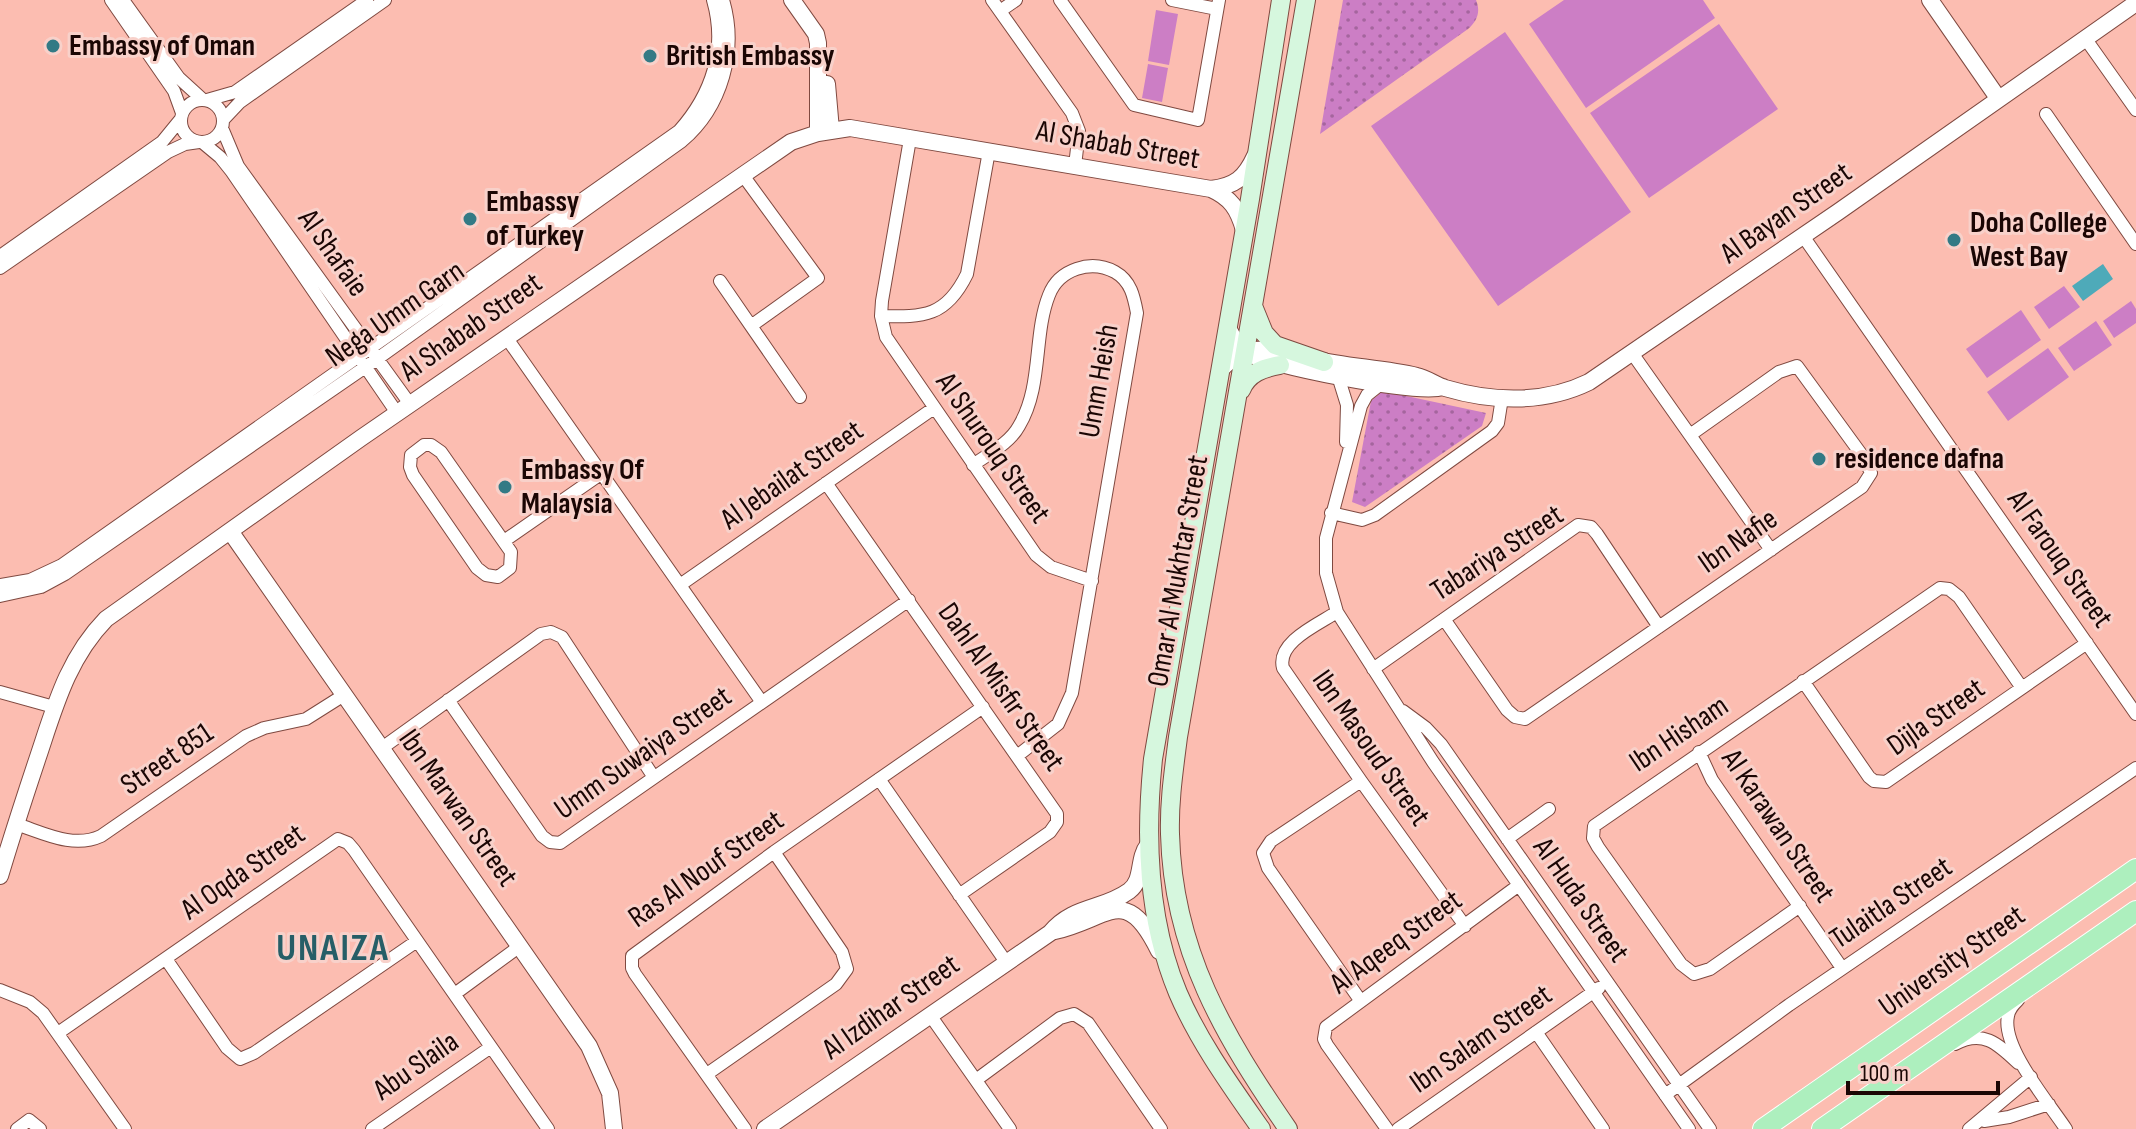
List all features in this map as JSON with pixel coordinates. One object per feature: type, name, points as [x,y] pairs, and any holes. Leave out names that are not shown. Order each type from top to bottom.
[{"type":"main road","name":"Omar Al Mukhtar Street","points":[[1261,1129],[1226,1079],[1179,995],[1168,963],[1153,895],[1148,845],[1156,744],[1281,0]]},
{"type":"main road","name":"Omar Al Mukhtar Street","points":[[1288,1129],[1231,1043],[1197,973],[1179,911],[1170,833],[1178,737],[1306,0]]},
{"type":"main road","points":[[1253,305],[1264,333],[1275,345],[1301,351],[1324,362]]},
{"type":"main road","points":[[1237,400],[1244,383],[1255,373],[1280,365]]},
{"type":"main road","name":"University Street","points":[[1763,1129],[2136,869]]},
{"type":"main road","name":"University Street","points":[[1822,1129],[2136,911]]},
{"type":"street","points":[[111,0],[174,91],[183,132],[201,142]]},
{"type":"street","points":[[123,0],[179,78],[218,107],[223,124]]},
{"type":"street","points":[[0,256],[162,142],[190,103],[235,92],[367,0]]},
{"type":"street","points":[[0,268],[168,152],[185,144],[214,138],[240,102],[385,0]]},
{"type":"street","name":"Nega Umm Garn","points":[[0,596],[41,587],[65,574],[679,131],[700,103],[714,69],[718,33],[713,0]]},
{"type":"street","name":"Nega Umm Garn","points":[[0,585],[30,580],[62,565],[368,358],[693,132],[710,110],[724,72],[728,32],[723,0]]},
{"type":"street","points":[[792,0],[816,34],[816,96],[825,131]]},
{"type":"street","points":[[803,0],[826,38],[825,131]]},
{"type":"street","points":[[1016,0],[995,3],[1072,113],[1079,131],[1075,166]]},
{"type":"street","points":[[1060,0],[1134,105],[1198,120],[1218,4],[1172,0]]},
{"type":"street","points":[[1930,0],[1998,98]]},
{"type":"street","name":"Al Bayan Street","points":[[1245,353],[1258,347],[1324,362],[1415,376],[1443,387],[1502,398],[1533,399],[1575,389],[1803,236],[2136,3]]},
{"type":"street","points":[[2085,38],[2135,105]]},
{"type":"street","points":[[2046,114],[2136,244]]},
{"type":"street","name":"Al Shafaie","points":[[223,124],[238,166],[403,409]]},
{"type":"street","name":"Al Shabab Street","points":[[0,876],[54,707],[71,664],[92,633],[106,619],[506,337],[791,142],[825,131],[850,128],[1211,189],[1230,199],[1239,212],[1244,230]]},
{"type":"street","name":"Al Shurouq Street","points":[[910,139],[881,316],[890,347],[1043,562],[1092,581]]},
{"type":"street","name":"Al Shafaie","points":[[201,142],[220,157],[232,172],[368,358]]},
{"type":"street","points":[[881,316],[927,315],[950,299],[962,283],[967,274],[989,151]]},
{"type":"street","name":"Al Shabab Street","points":[[1211,189],[1237,182],[1247,172],[1256,154]]},
{"type":"street","points":[[742,174],[818,278],[751,326]]},
{"type":"street","name":"Al Farouq Street","points":[[1803,236],[2136,714]]},
{"type":"street","name":"Umm Heish","points":[[973,465],[1011,437],[1025,413],[1031,397],[1047,298],[1058,280],[1086,265],[1114,271],[1133,293],[1137,313],[1072,693],[1055,727],[1017,756]]},
{"type":"street","points":[[720,281],[800,397]]},
{"type":"street","points":[[1220,370],[1245,353],[1234,343],[1228,328]]},
{"type":"street","points":[[506,337],[761,701]]},
{"type":"street","name":"Al Bayan Street","points":[[1245,353],[1280,365],[1338,376],[1424,390],[1443,387]]},
{"type":"street","points":[[1632,353],[1771,550]]},
{"type":"street","name":"Ibn Nafie","points":[[1444,619],[1507,710],[1520,719],[1531,715],[1868,482],[1871,470],[1797,366],[1779,372],[1690,435]]},
{"type":"street","name":"Al Huda Street","points":[[1338,376],[1347,405],[1346,458]]},
{"type":"street","name":"Al Huda Street","points":[[1382,383],[1367,395],[1361,406],[1331,513],[1325,555],[1329,590],[1337,612],[1447,782],[1689,1129]]},
{"type":"street","points":[[1331,513],[1369,519],[1492,431],[1498,423],[1502,398]]},
{"type":"street","name":"Al Jebailat Street","points":[[680,585],[934,408]]},
{"type":"street","points":[[431,445],[441,452],[504,541],[512,557],[510,568],[498,577],[486,575],[477,568],[413,475],[409,461],[416,449],[431,445]]},
{"type":"street","points":[[504,541],[602,473]]},
{"type":"street","name":"Dahl Al Misfir Street","points":[[826,483],[1054,809],[1057,822],[1050,832],[959,895]]},
{"type":"street","name":"Tabariya Street","points":[[1373,669],[1572,528],[1584,524],[1597,534],[1659,627]]},
{"type":"street","name":"Ibn Marwan Street","points":[[230,531],[589,1046],[610,1093],[614,1129]]},
{"type":"street","name":"Ibn Hisham","points":[[1800,906],[1710,969],[1694,974],[1681,964],[1598,847],[1592,832],[1599,820],[1935,591],[1945,588],[1959,597],[2022,688]]},
{"type":"street","name":"Umm Suwaiya Street","points":[[448,700],[537,830],[550,842],[563,842],[653,776],[909,600]]},
{"type":"street","name":"Ibn Masoud Street","points":[[1337,612],[1288,646],[1281,662],[1283,668],[1465,926]]},
{"type":"street","points":[[382,748],[541,634],[557,633],[653,776]]},
{"type":"street","name":"Dijla Street","points":[[1803,681],[1869,777],[1880,783],[1892,779],[2087,643]]},
{"type":"street","points":[[0,692],[54,707]]},
{"type":"street","name":"Street 851","points":[[16,824],[74,843],[88,842],[246,736],[264,728],[306,719],[344,695]]},
{"type":"street","name":"Ras Al Nouf Street","points":[[745,1129],[635,974],[632,956],[774,852],[983,707]]},
{"type":"street","name":"Al Huda Street","points":[[1401,709],[1434,736],[1710,1129]]},
{"type":"street","name":"Al Karawan Street","points":[[1699,752],[1712,780],[1842,968]]},
{"type":"street","name":"Tulaitla Street","points":[[1665,1095],[1842,968],[2136,768]]},
{"type":"street","points":[[1447,782],[1460,772]]},
{"type":"street","points":[[879,779],[1006,962]]},
{"type":"street","points":[[1360,1000],[1268,868],[1263,853],[1271,841],[1361,781]]},
{"type":"street","points":[[1507,839],[1549,809]]},
{"type":"street","name":"Al Oqda Street","points":[[58,1033],[338,839],[354,850],[548,1129]]},
{"type":"street","name":"Al Izdihar Street","points":[[1050,933],[1059,921],[1070,915],[1131,890],[1138,878],[1140,859],[1148,845]]},
{"type":"street","points":[[707,1074],[836,984],[847,969],[842,952],[774,852]]},
{"type":"street","name":"Al Aqeeq Street","points":[[1387,1129],[1324,1039],[1329,1021],[1519,885]]},
{"type":"street","name":"Al Izdihar Street","points":[[765,1129],[1050,933],[1100,914],[1123,911],[1135,915],[1144,923],[1168,963]]},
{"type":"street","points":[[166,959],[227,1048],[240,1059],[254,1053],[417,941]]},
{"type":"street","points":[[456,993],[520,946]]},
{"type":"street","points":[[2036,979],[2011,1007],[2007,1018],[2009,1039],[2028,1074],[2066,1129]]},
{"type":"street","name":"Ibn Salam Street","points":[[1398,1129],[1607,982]]},
{"type":"street","points":[[0,990],[30,1002],[43,1013],[125,1129]]},
{"type":"street","points":[[976,1080],[1060,1018],[1074,1014],[1088,1023],[1156,1127]]},
{"type":"street","points":[[930,1015],[1010,1129]]},
{"type":"street","points":[[1536,1032],[1603,1129]]},
{"type":"street","points":[[1917,1062],[1963,1040],[1982,1037],[1996,1043],[2028,1074]]},
{"type":"street","name":"Abu Slaila","points":[[372,1129],[491,1047]]},
{"type":"street","points":[[1975,1125],[2028,1074]]},
{"type":"street","points":[[1975,1125],[2049,1104]]},
{"type":"street","points":[[17,1129],[29,1120],[40,1129]]},
{"type":"shaded area","points":[[1343,0],[1476,0],[1478,12],[1468,29],[1320,134]]},
{"type":"shaded area","points":[[1564,0],[1703,0],[1715,18],[1586,108],[1529,24]]},
{"type":"shaded area","points":[[1156,10],[1178,14],[1169,65],[1148,61]]},
{"type":"shaded area","points":[[1719,24],[1778,109],[1649,198],[1590,113]]},
{"type":"shaded area","points":[[1505,32],[1631,212],[1498,306],[1371,126]]},
{"type":"shaded area","points":[[1148,64],[1168,68],[1162,102],[1142,98]]},
{"type":"shaded area","points":[[2064,286],[2080,307],[2049,329],[2034,307]]},
{"type":"shaded area","points":[[2131,301],[2136,309],[2136,323],[2114,338],[2103,321]]},
{"type":"shaded area","points":[[2021,310],[2041,340],[1987,378],[1966,349]]},
{"type":"shaded area","points":[[2096,321],[2112,345],[2074,371],[2058,348]]},
{"type":"shaded area","points":[[2048,348],[2069,377],[2008,421],[1987,392]]},
{"type":"shaded area","points":[[1383,391],[1486,413],[1482,426],[1365,507],[1352,502],[1371,401]]},
{"type":"water","points":[[2103,264],[2113,279],[2083,301],[2072,286]]},
{"type":"place","name":"Embassy of Oman","points":[[53,46]]},
{"type":"place","name":"British Embassy","points":[[650,56]]},
{"type":"place","name":"Embassy of Turkey","points":[[470,219]]},
{"type":"place","name":"Doha College West Bay","points":[[1954,240]]},
{"type":"place","name":"residence dafna","points":[[1819,459]]},
{"type":"place","name":"Embassy Of Malaysia","points":[[505,487]]},
{"type":"district","name":"UNAIZA","points":[[333,948]]}]
